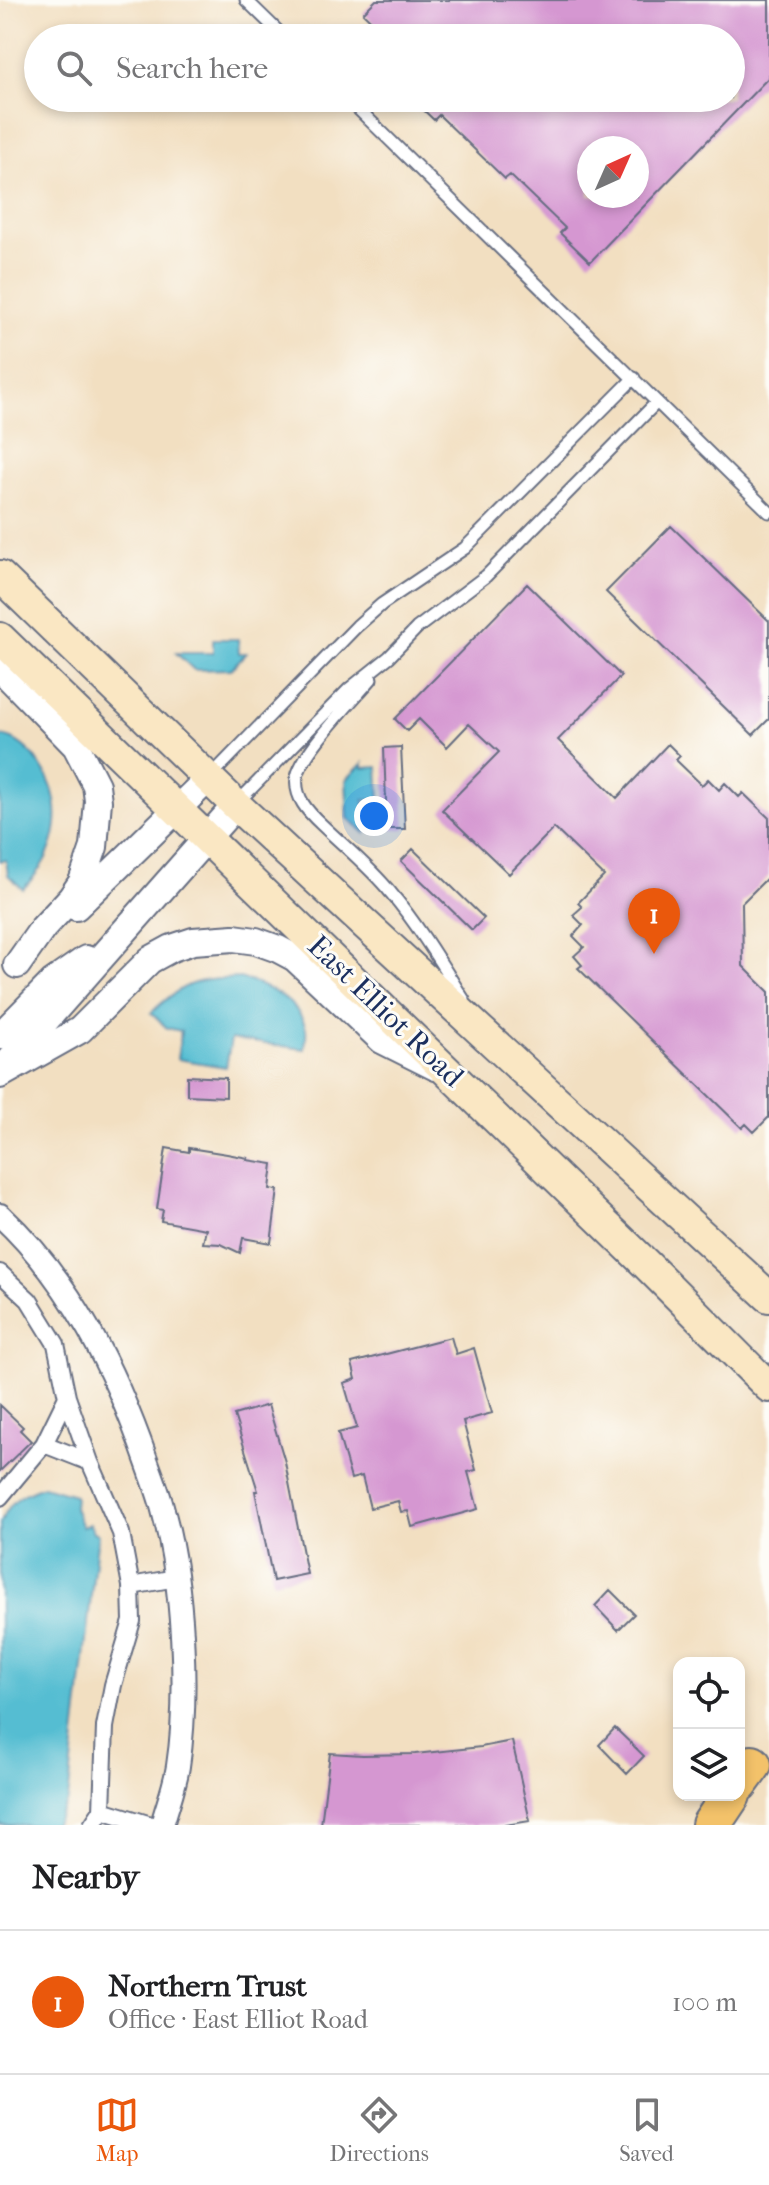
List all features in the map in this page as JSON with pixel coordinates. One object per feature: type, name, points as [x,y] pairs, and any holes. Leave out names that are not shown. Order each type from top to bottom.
[{"type":"highway","points":[[711,1825],[746,1774]]},
{"type":"main road","name":"East Elliot Road","points":[[0,576],[236,805],[769,1297]]},
{"type":"main road","name":"East Elliot Road","points":[[0,638],[769,1387]]},
{"type":"main road","points":[[695,1825],[717,1801]]},
{"type":"street","points":[[0,668],[76,746],[96,785],[98,801],[94,847],[82,882],[8,973]]},
{"type":"street","points":[[8,973],[209,778]]},
{"type":"street","points":[[0,1073],[236,805]]},
{"type":"street","points":[[0,1036],[53,982],[119,937]]},
{"type":"street","points":[[0,1073],[80,1030],[150,960],[193,941],[234,938],[256,941],[295,958],[382,1040],[451,1074]]},
{"type":"street","points":[[0,1215],[30,1246],[92,1333],[131,1415],[164,1513],[176,1578],[183,1665],[178,1768],[162,1825]]},
{"type":"street","points":[[0,1273],[29,1300],[56,1344],[67,1397],[90,1462],[121,1533],[131,1586],[132,1621],[113,1685],[105,1727],[102,1810],[92,1825]]},
{"type":"street","points":[[0,1497],[44,1444],[67,1397]]},
{"type":"street","points":[[44,1444],[90,1462]]},
{"type":"street","points":[[131,1586],[176,1578]]},
{"type":"street","points":[[102,1810],[151,1825]]},
{"type":"lane","points":[[246,0],[271,24]]},
{"type":"lane","points":[[361,112],[769,512]]},
{"type":"lane","points":[[209,778],[357,626],[382,604],[465,548],[634,378]]},
{"type":"lane","points":[[485,1033],[393,895],[302,804],[297,778],[312,747],[389,657],[417,628],[486,576],[657,402]]},
{"type":"lane","points":[[236,805],[349,689],[389,657]]},
{"type":"water","points":[[213,639],[238,639],[239,653],[246,653],[231,669],[194,670],[176,653],[213,653]]},
{"type":"water","points":[[0,736],[11,738],[36,759],[53,792],[56,809],[52,843],[36,875],[23,889],[8,875],[6,860],[0,861]]},
{"type":"water","points":[[363,763],[363,768],[378,767],[380,800],[364,800],[365,833],[348,818],[346,780]]},
{"type":"water","points":[[240,978],[280,995],[296,1010],[306,1029],[305,1049],[231,1039],[226,1067],[177,1059],[181,1031],[167,1028],[151,1013],[172,994],[191,984]]},
{"type":"water","points":[[43,1486],[75,1495],[74,1508],[82,1527],[90,1524],[93,1532],[98,1534],[68,1799],[54,1825],[0,1825],[0,1523],[17,1499]]},
{"type":"building","points":[[376,0],[769,0],[769,77],[745,102],[745,24],[374,24],[363,13]]},
{"type":"building","points":[[426,112],[735,112],[649,201],[649,136],[577,136],[577,208],[642,208],[590,262],[560,233],[565,228],[510,175],[505,179],[439,115],[434,120]]},
{"type":"building","points":[[671,526],[769,621],[769,719],[753,735],[606,592]]},
{"type":"building","points":[[527,584],[621,676],[558,740],[617,798],[668,744],[680,756],[676,760],[702,785],[708,779],[719,790],[725,783],[739,797],[743,793],[769,818],[769,876],[742,903],[743,966],[769,992],[769,1117],[754,1132],[746,1124],[742,1128],[578,968],[582,965],[574,956],[584,947],[573,936],[583,925],[573,915],[582,907],[578,903],[604,876],[554,828],[509,874],[442,810],[499,752],[469,724],[447,747],[419,719],[407,731],[395,719]]},
{"type":"building","points":[[401,747],[405,829],[387,829],[384,748]]},
{"type":"building","points":[[413,849],[484,918],[472,930],[401,861]]},
{"type":"building","points":[[187,1076],[226,1078],[226,1097],[187,1095]]},
{"type":"building","points":[[166,1148],[189,1152],[189,1148],[273,1164],[270,1189],[278,1190],[271,1243],[243,1238],[240,1253],[221,1244],[203,1243],[206,1229],[161,1221],[163,1210],[157,1209]]},
{"type":"building","points":[[451,1337],[456,1354],[474,1348],[492,1413],[463,1421],[476,1470],[468,1472],[478,1509],[412,1527],[408,1511],[401,1512],[398,1501],[370,1508],[362,1476],[351,1479],[338,1433],[357,1428],[344,1383],[356,1379],[352,1363]]},
{"type":"building","points":[[0,1405],[23,1427],[20,1430],[31,1441],[0,1471]]},
{"type":"building","points":[[268,1405],[285,1462],[307,1574],[273,1581],[255,1491],[258,1491],[234,1415]]},
{"type":"building","points":[[610,1590],[634,1614],[618,1630],[595,1606]]},
{"type":"building","points":[[615,1728],[644,1756],[627,1774],[599,1745]]},
{"type":"building","points":[[512,1741],[530,1821],[505,1825],[321,1825],[330,1753],[415,1754]]},
{"type":"place","name":"Northern Trust","points":[[654,954]]}]
